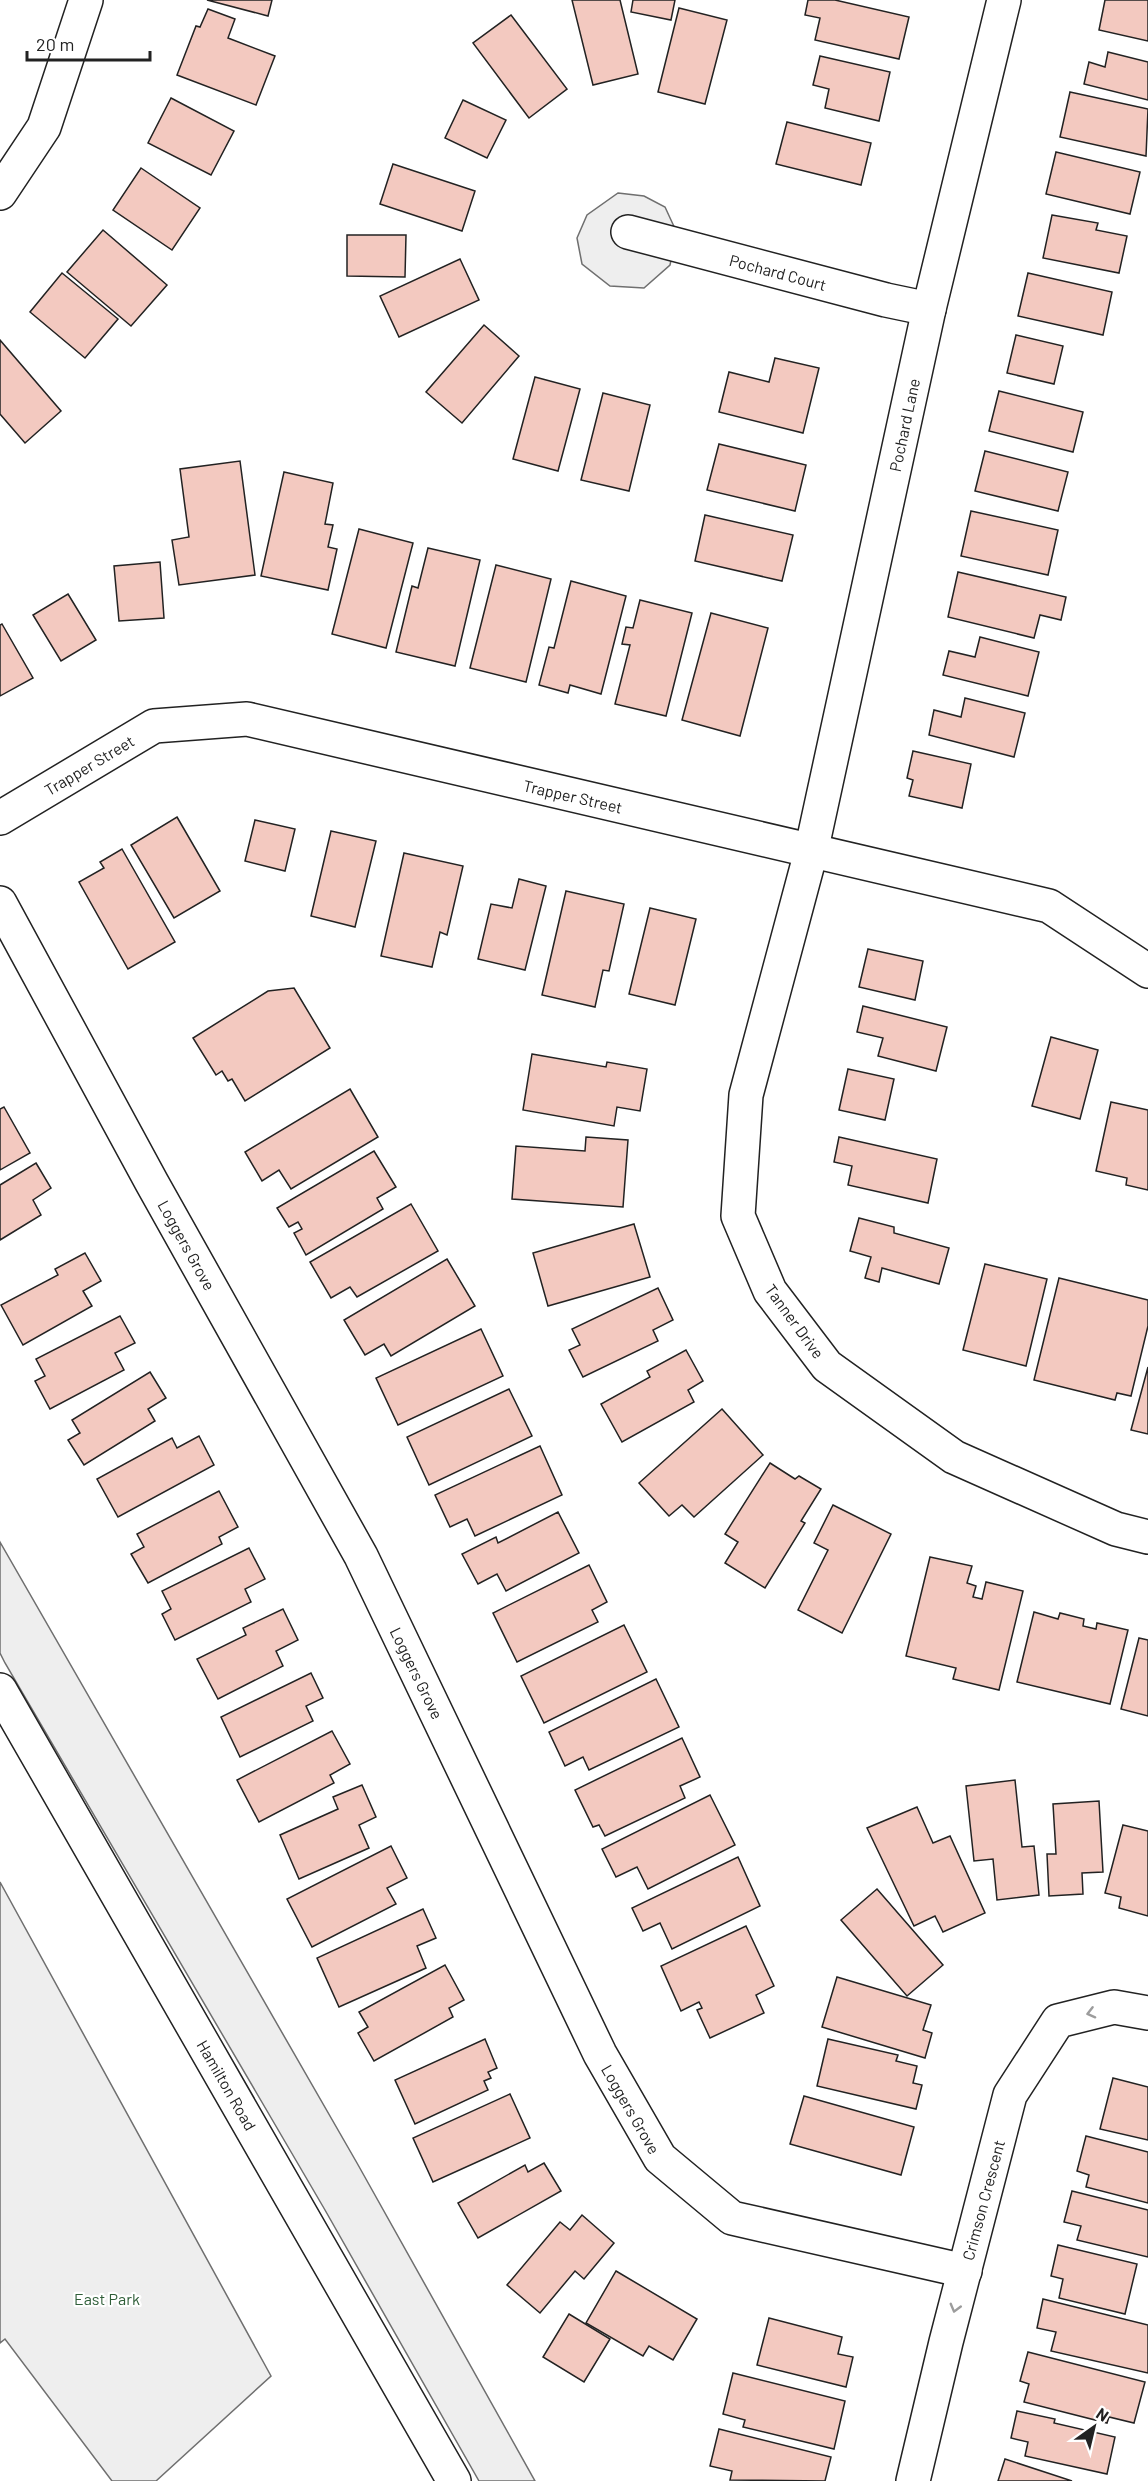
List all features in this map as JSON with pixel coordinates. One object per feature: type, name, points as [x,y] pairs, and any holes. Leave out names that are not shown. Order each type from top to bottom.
[{"type":"street","points":[[0,193],[44,127],[86,0]]},
{"type":"street","name":"Pochard Lane","points":[[811,852],[929,309],[1004,0]]},
{"type":"street","name":"Pochard Court","points":[[628,232],[886,300],[929,309]]},
{"type":"street","name":"Trapper Street","points":[[0,818],[154,726],[247,719],[1048,906],[1148,971]]},
{"type":"street","name":"Tanner Drive","points":[[811,852],[746,1095],[738,1216],[770,1291],[826,1366],[954,1457],[1116,1529],[1148,1537]]},
{"type":"street","name":"Loggers Grove","points":[[0,903],[152,1183],[361,1556],[600,2054],[660,2158],[732,2218],[965,2271]]},
{"type":"street","name":"Hamilton Road","points":[[0,1689],[454,2481]]},
{"type":"street","name":"Crimson Crescent","points":[[914,2481],[1010,2095],[1058,2021],[1114,2007],[1148,2013]]},
{"type":"green space","points":[[618,193],[644,196],[665,207],[677,233],[670,265],[644,288],[610,286],[582,264],[577,238],[587,215]]},
{"type":"green space","points":[[0,1542],[357,2163],[535,2481],[479,2481],[325,2210],[5,1663],[0,1653]]},
{"type":"green space","name":"East Park","points":[[0,1882],[271,2376],[156,2481],[112,2481],[5,2339],[0,2343]]},
{"type":"building","points":[[207,0],[272,0],[268,16]]},
{"type":"building","points":[[572,0],[620,0],[638,74],[593,85]]},
{"type":"building","points":[[633,0],[675,0],[671,20],[631,12]]},
{"type":"building","points":[[808,0],[835,0],[909,17],[899,59],[815,40],[820,18],[805,15]]},
{"type":"building","points":[[1105,0],[1148,0],[1148,41],[1099,30]]},
{"type":"building","points":[[679,8],[727,20],[705,104],[658,92]]},
{"type":"building","points":[[208,9],[235,19],[228,38],[275,56],[256,105],[177,75],[196,26],[200,27]]},
{"type":"building","points":[[511,15],[567,89],[529,118],[473,43]]},
{"type":"building","points":[[1108,52],[1148,62],[1148,100],[1084,84],[1089,62],[1105,67]]},
{"type":"building","points":[[820,56],[890,72],[879,121],[825,108],[829,89],[813,85]]},
{"type":"building","points":[[1070,92],[1148,109],[1146,156],[1060,137]]},
{"type":"building","points":[[171,98],[234,131],[211,175],[148,143]]},
{"type":"building","points":[[463,100],[506,120],[487,158],[445,138]]},
{"type":"building","points":[[787,122],[871,143],[861,185],[776,164]]},
{"type":"building","points":[[1056,152],[1140,172],[1130,214],[1046,194]]},
{"type":"building","points":[[393,164],[475,191],[462,231],[380,204]]},
{"type":"building","points":[[141,168],[200,208],[172,250],[113,210]]},
{"type":"building","points":[[1052,215],[1098,223],[1096,230],[1127,236],[1119,273],[1043,258]]},
{"type":"building","points":[[103,230],[167,285],[131,326],[67,272]]},
{"type":"building","points":[[347,235],[406,235],[405,277],[347,276]]},
{"type":"building","points":[[460,259],[479,300],[399,337],[380,296]]},
{"type":"building","points":[[62,273],[118,319],[85,358],[30,312]]},
{"type":"building","points":[[1028,273],[1112,292],[1103,335],[1018,316]]},
{"type":"building","points":[[484,325],[519,356],[462,423],[426,392]]},
{"type":"building","points":[[1016,335],[1063,346],[1054,384],[1007,373]]},
{"type":"building","points":[[0,340],[61,411],[25,443],[0,414]]},
{"type":"building","points":[[775,358],[819,368],[803,433],[719,412],[729,372],[769,382]]},
{"type":"building","points":[[535,377],[580,389],[558,471],[513,459]]},
{"type":"building","points":[[999,391],[1083,412],[1073,452],[989,431]]},
{"type":"building","points":[[603,393],[650,405],[629,491],[581,480]]},
{"type":"building","points":[[719,444],[806,465],[795,511],[707,490]]},
{"type":"building","points":[[985,451],[1068,472],[1058,511],[975,491]]},
{"type":"building","points":[[240,461],[255,575],[179,585],[172,540],[189,537],[180,469]]},
{"type":"building","points":[[284,472],[333,483],[325,524],[333,525],[328,547],[337,549],[328,590],[261,576]]},
{"type":"building","points":[[971,511],[1058,530],[1048,575],[961,556]]},
{"type":"building","points":[[705,515],[793,535],[782,581],[695,561]]},
{"type":"building","points":[[359,529],[413,543],[386,648],[332,634]]},
{"type":"building","points":[[428,548],[480,560],[455,666],[396,652],[412,586],[418,588]]},
{"type":"building","points":[[160,562],[164,618],[119,621],[114,566]]},
{"type":"building","points":[[496,565],[551,579],[526,682],[470,668]]},
{"type":"building","points":[[958,572],[1066,597],[1061,620],[1040,615],[1034,638],[948,617]]},
{"type":"building","points":[[571,581],[626,596],[601,694],[570,685],[568,693],[539,685],[549,647],[554,648]]},
{"type":"building","points":[[68,594],[96,640],[61,661],[33,615]]},
{"type":"building","points":[[640,600],[692,613],[666,716],[615,704],[630,645],[622,644],[626,627],[633,628]]},
{"type":"building","points":[[711,613],[768,628],[740,736],[682,720]]},
{"type":"building","points":[[2,624],[33,678],[0,696],[0,625]]},
{"type":"building","points":[[980,637],[1039,652],[1028,696],[943,675],[949,651],[975,657]]},
{"type":"building","points":[[965,698],[1025,713],[1014,757],[929,735],[934,710],[961,717]]},
{"type":"building","points":[[913,751],[971,764],[962,808],[909,796],[913,780],[907,778]]},
{"type":"building","points":[[177,817],[220,891],[174,918],[131,845]]},
{"type":"building","points":[[255,820],[295,829],[285,871],[245,861]]},
{"type":"building","points":[[331,831],[376,841],[355,927],[311,916]]},
{"type":"building","points":[[122,849],[175,942],[128,969],[79,882],[104,868],[100,862]]},
{"type":"building","points":[[404,853],[463,866],[447,935],[440,932],[432,967],[381,956]]},
{"type":"building","points":[[519,879],[546,886],[525,970],[478,959],[491,904],[512,908]]},
{"type":"building","points":[[566,891],[624,904],[609,971],[603,970],[595,1007],[542,995]]},
{"type":"building","points":[[650,908],[696,919],[675,1005],[629,994]]},
{"type":"building","points":[[868,949],[923,961],[915,1000],[859,987]]},
{"type":"building","points":[[294,988],[330,1048],[245,1101],[232,1079],[228,1081],[222,1071],[216,1075],[193,1038],[268,991]]},
{"type":"building","points":[[863,1006],[947,1027],[936,1071],[878,1056],[883,1038],[857,1032]]},
{"type":"building","points":[[1051,1037],[1098,1050],[1080,1119],[1032,1106]]},
{"type":"building","points":[[532,1054],[606,1067],[607,1062],[647,1069],[640,1111],[617,1107],[614,1126],[523,1110]]},
{"type":"building","points":[[848,1069],[894,1079],[885,1120],[839,1110]]},
{"type":"building","points":[[350,1089],[378,1137],[291,1189],[279,1170],[262,1181],[245,1152]]},
{"type":"building","points":[[1111,1102],[1148,1110],[1148,1190],[1126,1185],[1127,1178],[1096,1171]]},
{"type":"building","points":[[4,1107],[30,1153],[0,1170],[0,1109]]},
{"type":"building","points":[[586,1137],[628,1140],[623,1207],[512,1199],[516,1146],[585,1151]]},
{"type":"building","points":[[839,1137],[937,1159],[928,1203],[848,1185],[852,1166],[834,1162]]},
{"type":"building","points":[[374,1151],[396,1187],[377,1198],[383,1209],[306,1255],[294,1233],[302,1229],[298,1222],[289,1227],[277,1208]]},
{"type":"building","points":[[36,1163],[51,1188],[33,1200],[41,1215],[0,1240],[0,1185]]},
{"type":"building","points":[[411,1204],[438,1251],[357,1297],[350,1287],[331,1298],[310,1262]]},
{"type":"building","points":[[859,1218],[894,1227],[894,1233],[949,1248],[939,1284],[882,1268],[879,1282],[865,1278],[871,1257],[850,1251]]},
{"type":"building","points":[[634,1224],[650,1277],[548,1306],[533,1253]]},
{"type":"building","points":[[85,1253],[101,1281],[83,1291],[92,1306],[23,1345],[1,1305],[58,1275],[55,1269]]},
{"type":"building","points":[[447,1259],[475,1306],[391,1356],[384,1344],[365,1355],[344,1320]]},
{"type":"building","points":[[985,1264],[1047,1279],[1026,1366],[963,1350]]},
{"type":"building","points":[[1059,1278],[1148,1300],[1148,1326],[1131,1396],[1117,1393],[1115,1400],[1034,1380]]},
{"type":"building","points":[[658,1288],[673,1320],[653,1330],[658,1341],[583,1377],[569,1350],[580,1345],[572,1329]]},
{"type":"building","points":[[120,1316],[135,1343],[115,1353],[124,1370],[50,1409],[35,1381],[45,1376],[36,1359]]},
{"type":"building","points":[[481,1329],[503,1376],[398,1425],[376,1378]]},
{"type":"building","points":[[686,1350],[703,1381],[688,1390],[694,1402],[622,1442],[601,1404],[650,1377],[647,1371]]},
{"type":"building","points":[[1148,1367],[1148,1434],[1131,1430]]},
{"type":"building","points":[[150,1372],[166,1398],[148,1409],[155,1421],[84,1465],[68,1440],[80,1433],[72,1420]]},
{"type":"building","points":[[509,1389],[532,1436],[429,1485],[407,1437]]},
{"type":"building","points":[[722,1409],[763,1455],[694,1517],[682,1505],[669,1516],[639,1483]]},
{"type":"building","points":[[199,1436],[214,1465],[118,1517],[97,1479],[172,1438],[177,1448]]},
{"type":"building","points":[[540,1446],[562,1495],[475,1536],[467,1519],[450,1527],[435,1495]]},
{"type":"building","points":[[770,1463],[795,1479],[799,1476],[821,1489],[801,1521],[805,1523],[765,1588],[725,1563],[738,1542],[725,1534]]},
{"type":"building","points":[[219,1491],[238,1527],[219,1537],[222,1544],[148,1583],[131,1554],[144,1547],[137,1534]]},
{"type":"building","points":[[833,1505],[891,1534],[842,1633],[798,1610],[828,1550],[814,1543]]},
{"type":"building","points":[[558,1512],[579,1553],[506,1591],[497,1574],[478,1584],[462,1554],[496,1537],[498,1543]]},
{"type":"building","points":[[249,1548],[265,1579],[245,1589],[251,1602],[175,1640],[162,1614],[171,1609],[162,1591]]},
{"type":"building","points":[[930,1557],[972,1566],[967,1583],[976,1586],[973,1597],[982,1599],[986,1582],[1023,1591],[999,1690],[953,1679],[956,1668],[906,1656]]},
{"type":"building","points":[[589,1565],[607,1602],[592,1610],[598,1622],[517,1662],[493,1613]]},
{"type":"building","points":[[283,1609],[298,1640],[276,1651],[283,1666],[218,1699],[197,1659],[246,1635],[243,1628]]},
{"type":"building","points":[[1034,1612],[1058,1619],[1060,1613],[1084,1619],[1083,1626],[1096,1629],[1097,1623],[1128,1630],[1110,1704],[1017,1682]]},
{"type":"building","points":[[624,1625],[647,1672],[544,1723],[521,1676]]},
{"type":"building","points":[[1139,1638],[1148,1640],[1148,1716],[1121,1709]]},
{"type":"building","points":[[311,1673],[323,1698],[306,1706],[313,1721],[240,1757],[221,1717]]},
{"type":"building","points":[[656,1679],[679,1727],[589,1770],[583,1757],[565,1766],[549,1732]]},
{"type":"building","points":[[332,1731],[350,1764],[330,1775],[334,1783],[259,1822],[237,1780]]},
{"type":"building","points":[[682,1738],[700,1777],[680,1786],[685,1798],[605,1836],[599,1825],[593,1827],[575,1790]]},
{"type":"building","points":[[1015,1780],[1022,1847],[1034,1846],[1039,1895],[997,1900],[993,1859],[974,1861],[966,1786]]},
{"type":"building","points":[[362,1785],[376,1817],[359,1825],[369,1848],[299,1879],[280,1835],[338,1809],[333,1797]]},
{"type":"building","points":[[710,1795],[735,1845],[648,1889],[637,1867],[616,1877],[602,1849]]},
{"type":"building","points":[[1099,1801],[1103,1872],[1082,1873],[1083,1894],[1049,1896],[1047,1854],[1056,1854],[1053,1804]]},
{"type":"building","points":[[917,1807],[933,1843],[950,1836],[985,1913],[943,1932],[935,1916],[914,1926],[867,1828]]},
{"type":"building","points":[[1123,1825],[1148,1831],[1148,1916],[1119,1908],[1121,1897],[1105,1893]]},
{"type":"building","points":[[391,1846],[407,1878],[387,1888],[396,1904],[312,1947],[287,1899]]},
{"type":"building","points":[[738,1857],[760,1906],[672,1949],[660,1923],[643,1931],[632,1908]]},
{"type":"building","points":[[877,1889],[943,1965],[907,1996],[841,1920]]},
{"type":"building","points":[[423,1909],[436,1938],[417,1946],[426,1968],[339,2007],[317,1958]]},
{"type":"building","points":[[746,1926],[774,1986],[756,1995],[764,2013],[710,2038],[697,2010],[702,2008],[699,2002],[681,2011],[661,1966]]},
{"type":"building","points":[[445,1965],[464,2000],[449,2008],[453,2017],[374,2061],[358,2033],[368,2027],[359,2012]]},
{"type":"building","points":[[837,1977],[931,2005],[923,2030],[932,2033],[925,2058],[822,2027]]},
{"type":"building","points":[[485,2039],[497,2068],[488,2072],[491,2078],[484,2081],[488,2090],[415,2124],[395,2080]]},
{"type":"building","points":[[828,2039],[898,2055],[896,2061],[917,2066],[913,2083],[922,2085],[916,2109],[817,2086]]},
{"type":"building","points":[[1113,2078],[1148,2087],[1148,2140],[1100,2129]]},
{"type":"building","points":[[510,2094],[530,2138],[433,2182],[413,2138]]},
{"type":"building","points":[[804,2096],[914,2127],[901,2175],[790,2144]]},
{"type":"building","points":[[1086,2136],[1148,2152],[1148,2203],[1086,2187],[1089,2175],[1077,2171]]},
{"type":"building","points":[[544,2163],[561,2191],[478,2238],[458,2203],[525,2165],[528,2172]]},
{"type":"building","points":[[1072,2191],[1148,2210],[1148,2257],[1077,2240],[1081,2226],[1064,2222]]},
{"type":"building","points":[[582,2215],[614,2243],[584,2279],[575,2271],[540,2313],[507,2285],[560,2222],[570,2230]]},
{"type":"building","points":[[1058,2245],[1137,2264],[1125,2314],[1059,2298],[1063,2279],[1051,2276]]},
{"type":"building","points":[[616,2271],[697,2319],[673,2360],[649,2346],[643,2356],[586,2323]]},
{"type":"building","points":[[1043,2299],[1148,2325],[1148,2373],[1051,2351],[1056,2332],[1037,2328]]},
{"type":"building","points":[[569,2314],[610,2339],[584,2382],[543,2357]]},
{"type":"building","points":[[769,2318],[842,2337],[838,2354],[853,2357],[846,2387],[757,2365]]},
{"type":"building","points":[[1028,2352],[1145,2382],[1134,2423],[1109,2417],[1107,2423],[1024,2402],[1029,2384],[1020,2381]]},
{"type":"building","points":[[733,2373],[845,2401],[834,2449],[743,2427],[745,2420],[723,2414]]},
{"type":"building","points":[[1017,2411],[1055,2419],[1054,2423],[1115,2437],[1107,2474],[1025,2456],[1028,2442],[1011,2438]]},
{"type":"building","points":[[719,2429],[831,2457],[825,2481],[730,2480],[732,2471],[710,2466]]},
{"type":"building","points":[[1005,2459],[1072,2481],[998,2481]]}]
